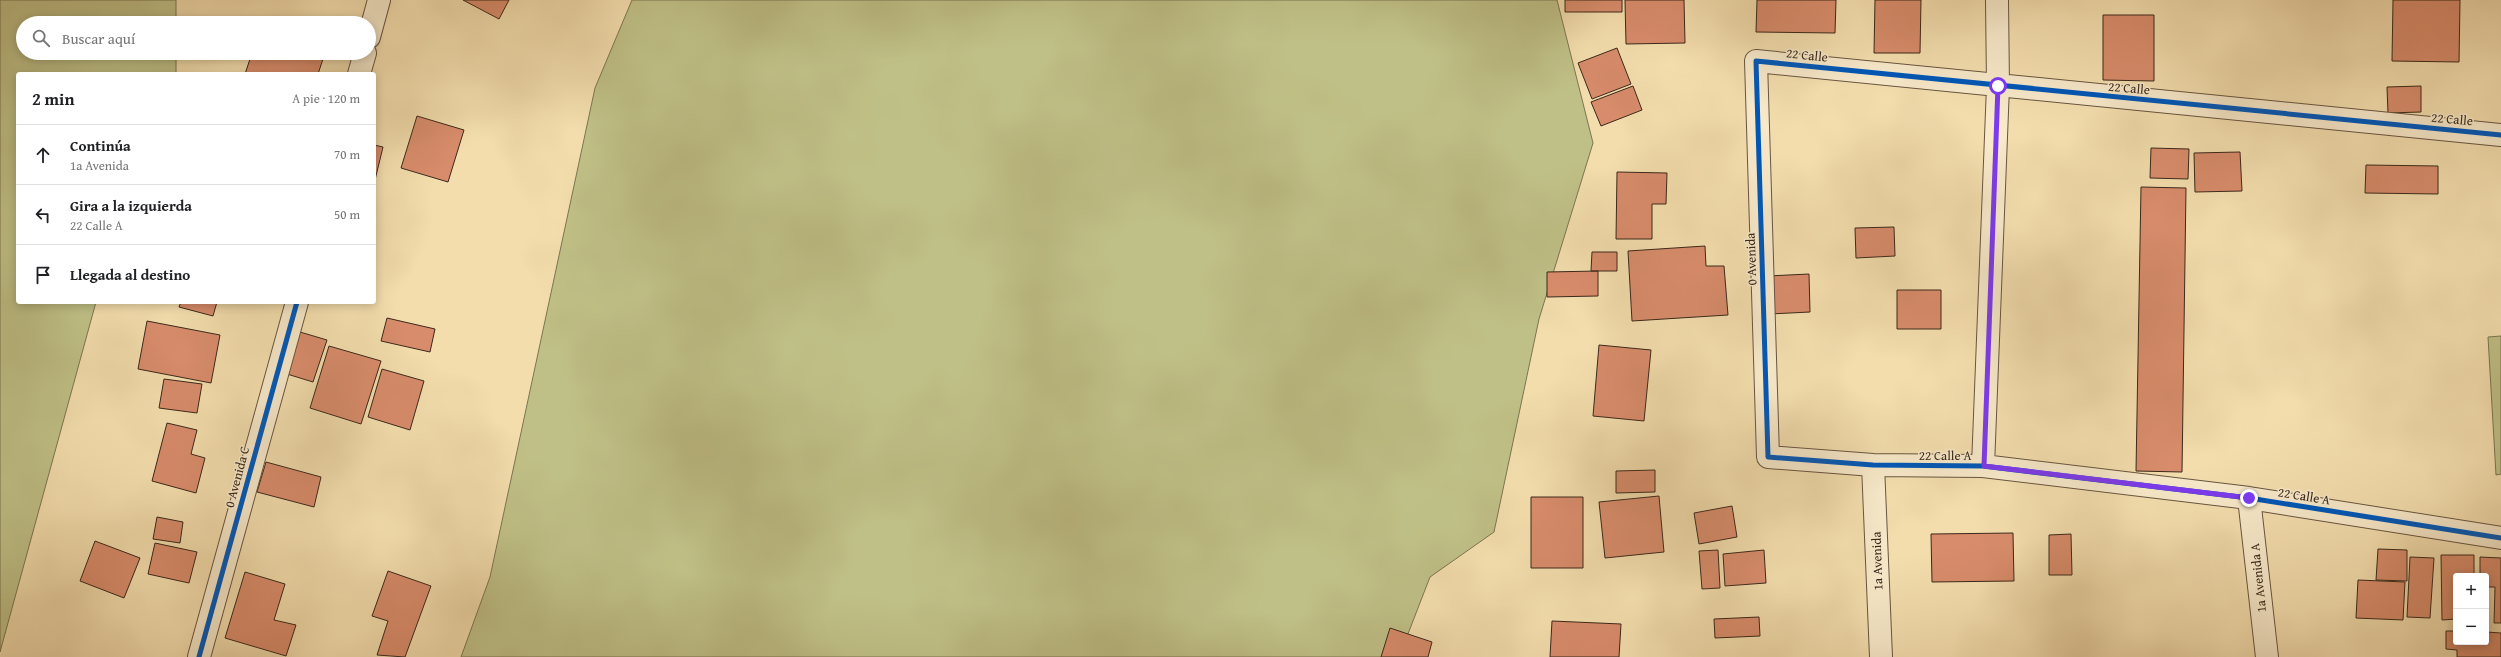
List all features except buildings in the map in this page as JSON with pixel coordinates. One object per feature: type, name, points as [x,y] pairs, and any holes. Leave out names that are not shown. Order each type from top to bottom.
[{"type":"street","points":[[375,16],[379,0]]},
{"type":"street","points":[[1984,466],[1998,86],[1997,0]]},
{"type":"street","points":[[360,72],[363,60]]},
{"type":"street","name":"22 Calle","points":[[1756,61],[2501,135]]},
{"type":"street","name":"0 Avenida","points":[[1756,61],[1768,457]]},
{"type":"street","name":"0 Avenida C","points":[[199,657],[295,304]]},
{"type":"street","name":"22 Calle A","points":[[1768,457],[1873,466],[1984,466],[2249,498],[2501,538]]},
{"type":"street","name":"1a Avenida","points":[[1873,466],[1881,657]]},
{"type":"street","name":"1a Avenida A","points":[[2249,498],[2267,657]]},
{"type":"green space","points":[[0,0],[176,0],[176,16],[16,16],[16,60],[176,60],[176,72],[16,72],[16,304],[95,304],[0,652]]},
{"type":"green space","points":[[632,0],[1557,0],[1593,143],[1539,319],[1494,532],[1430,577],[1399,657],[461,657],[490,577],[595,88]]},
{"type":"green space","points":[[2501,336],[2501,474],[2496,475],[2488,337]]},
{"type":"cycle path","points":[[2501,135],[1756,61],[1768,457],[1873,465],[1983,466],[2249,498],[2501,538]]},
{"type":"cycle path","points":[[199,657],[296,304]]},
{"type":"route","points":[[1998,86],[1984,466],[2249,498]]}]
